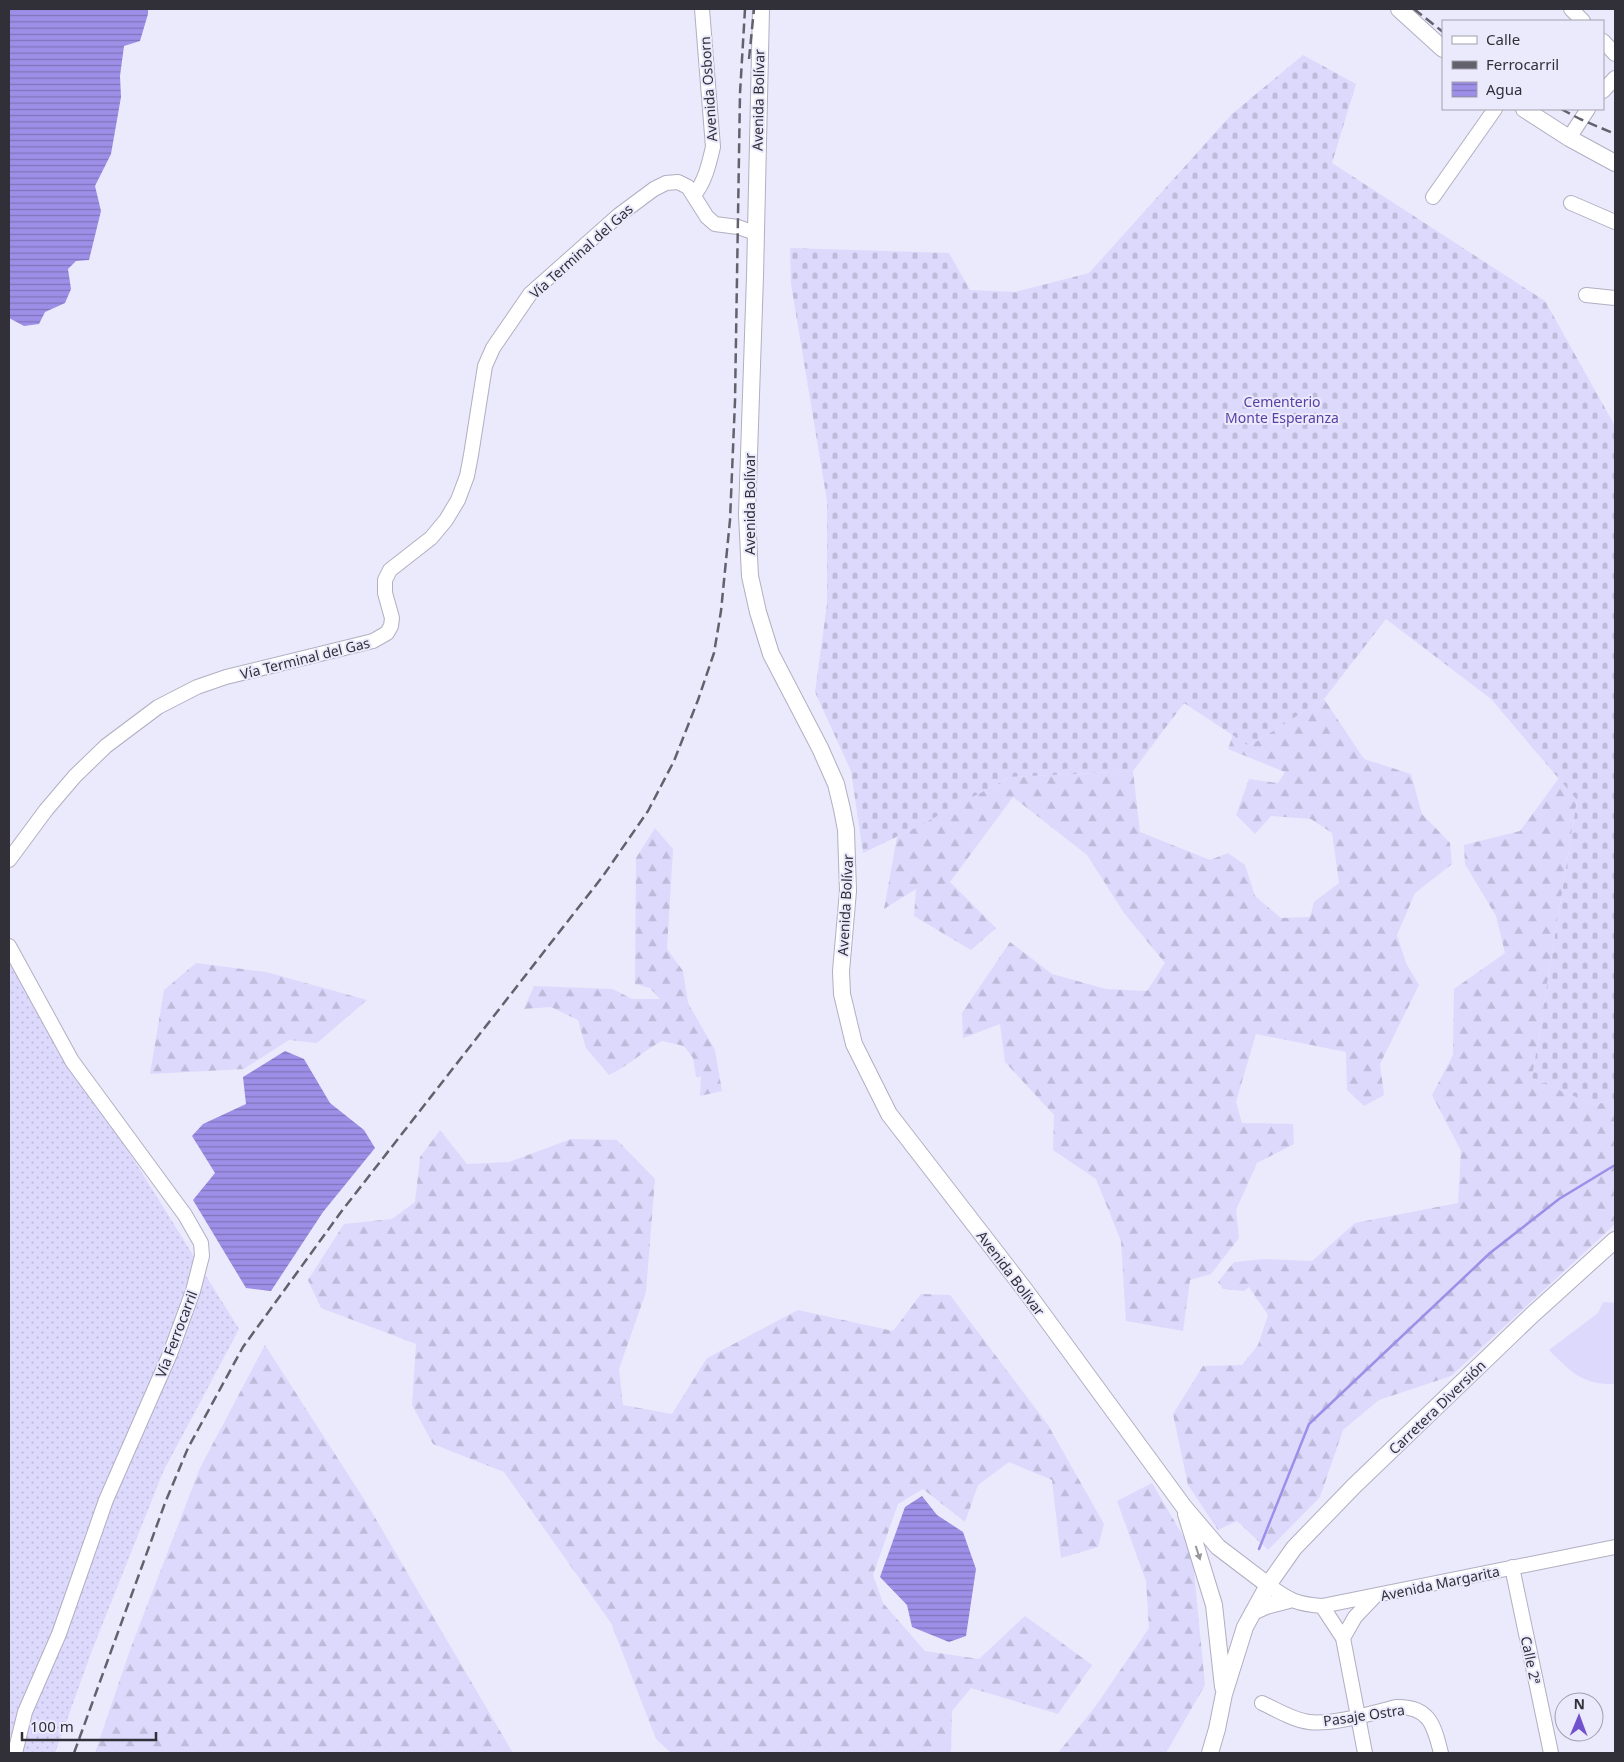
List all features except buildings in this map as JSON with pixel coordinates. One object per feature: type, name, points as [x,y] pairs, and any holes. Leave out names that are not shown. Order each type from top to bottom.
[{"type":"main road","name":"Avenida Bolívar","points":[[761,9],[747,514],[750,576],[758,612],[771,654],[820,748],[836,784],[842,809],[846,830],[848,892],[841,971],[842,994],[854,1044],[889,1114],[1037,1306],[1184,1507],[1218,1547],[1268,1585]]},
{"type":"main road","points":[[1399,9],[1442,48]]},
{"type":"main road","points":[[1526,110],[1569,138],[1615,163]]},
{"type":"main road","name":"Carretera Diversión","points":[[1246,1627],[1268,1585],[1294,1548],[1328,1512],[1531,1316],[1615,1240]]},
{"type":"main road","points":[[1184,1507],[1210,1590],[1217,1624],[1224,1694]]},
{"type":"main road","points":[[1253,1612],[1266,1606],[1289,1600]]},
{"type":"main road","points":[[1221,1658],[1230,1642],[1246,1627]]},
{"type":"main road","points":[[1210,1753],[1224,1694],[1246,1627]]},
{"type":"street","name":"Avenida Osborn","points":[[694,195],[700,188],[710,164],[712,147],[702,9]]},
{"type":"street","points":[[1571,9],[1582,20]]},
{"type":"street","points":[[1604,42],[1615,54]]},
{"type":"street","points":[[1604,90],[1615,78]]},
{"type":"street","points":[[1433,198],[1494,110]]},
{"type":"street","points":[[1569,138],[1587,110]]},
{"type":"street","name":"Vía Terminal del Gas","points":[[9,860],[46,810],[75,776],[106,746],[158,707],[197,687],[226,677],[373,642],[387,633],[391,626],[392,618],[391,608],[385,592],[385,580],[390,570],[432,538],[458,500],[467,476],[485,366],[492,348],[530,294],[620,215],[654,189],[666,183],[678,182],[688,187],[707,217],[715,224],[738,227],[755,234]]},
{"type":"street","points":[[1571,202],[1615,222]]},
{"type":"street","points":[[1586,295],[1615,298]]},
{"type":"street","name":"Vía Ferrocarril","points":[[9,946],[72,1061],[185,1216],[201,1243],[202,1256],[193,1291],[170,1354],[106,1500],[59,1634],[25,1712],[15,1753]]},
{"type":"street","name":"Avenida Margarita","points":[[1268,1585],[1289,1600],[1307,1605],[1322,1606],[1615,1547]]},
{"type":"street","name":"Calle 2ª","points":[[1512,1567],[1551,1753]]},
{"type":"street","points":[[1343,1638],[1355,1617],[1374,1597]]},
{"type":"street","points":[[1322,1606],[1343,1638],[1365,1753]]},
{"type":"street","name":"Pasaje Ostra","points":[[1262,1703],[1308,1722],[1322,1722],[1396,1707],[1407,1707],[1417,1710],[1432,1722],[1441,1753]]},
{"type":"green space","name":"Cementerio Monte Esperanza","points":[[1303,55],[1356,84],[1332,163],[1545,301],[1615,426],[1615,1099],[1594,1105],[1532,1078],[1577,800],[1491,699],[1386,619],[1324,699],[1249,746],[1184,703],[1133,771],[1010,777],[915,828],[863,853],[851,771],[815,692],[827,604],[827,501],[791,284],[790,248],[949,253],[970,290],[1015,292],[1089,273],[1232,114]]},
{"type":"green space","points":[[1324,699],[1364,759],[1411,774],[1422,814],[1450,843],[1452,864],[1415,893],[1397,935],[1406,963],[1419,985],[1380,1064],[1384,1095],[1364,1106],[1347,1090],[1346,1052],[1256,1034],[1236,1102],[1242,1123],[1293,1124],[1294,1144],[1257,1163],[1236,1210],[1239,1238],[1211,1274],[1190,1280],[1183,1331],[1126,1321],[1121,1241],[1096,1179],[1053,1150],[1054,1115],[1005,1062],[1000,1024],[963,1038],[962,1013],[1010,942],[1052,974],[1106,989],[1147,991],[1165,963],[1124,913],[1087,855],[1013,797],[950,882],[996,928],[971,950],[914,916],[916,889],[884,909],[897,837],[1010,777],[1133,771],[1140,832],[1210,860],[1228,853],[1245,865],[1255,896],[1281,918],[1310,917],[1314,902],[1339,883],[1332,833],[1311,819],[1271,816],[1255,834],[1236,815],[1249,779],[1278,783],[1285,772],[1228,749],[1233,735],[1249,746]]},
{"type":"green space","points":[[1559,778],[1577,800],[1532,1078],[1594,1105],[1615,1099],[1615,1224],[1451,1376],[1379,1400],[1343,1430],[1320,1497],[1268,1550],[1237,1521],[1218,1530],[1188,1485],[1173,1414],[1203,1366],[1242,1365],[1258,1345],[1268,1315],[1249,1287],[1244,1291],[1223,1289],[1218,1282],[1234,1262],[1265,1259],[1312,1261],[1355,1223],[1458,1203],[1461,1151],[1432,1095],[1453,1055],[1454,989],[1505,953],[1496,916],[1465,864],[1464,845],[1520,831]]},
{"type":"green space","points":[[655,828],[673,849],[667,949],[683,971],[688,1003],[715,1050],[722,1091],[700,1096],[701,1077],[696,1077],[693,1058],[684,1046],[662,1041],[609,1075],[586,1048],[578,1020],[551,1007],[524,1009],[534,986],[613,989],[632,999],[660,999],[650,988],[635,984],[636,858]]},
{"type":"green space","points":[[9,959],[239,1329],[163,1472],[91,1653],[55,1753],[9,1753]]},
{"type":"green space","points":[[196,963],[266,972],[367,1000],[317,1043],[289,1040],[244,1069],[150,1074],[164,990]]},
{"type":"green space","points":[[440,1130],[467,1164],[509,1162],[571,1139],[617,1140],[655,1179],[646,1292],[619,1369],[623,1405],[672,1414],[707,1358],[798,1310],[893,1331],[921,1294],[950,1295],[1048,1425],[1104,1524],[1098,1547],[1061,1558],[1052,1480],[1009,1462],[978,1485],[965,1522],[923,1489],[898,1504],[873,1575],[883,1603],[925,1651],[979,1659],[1025,1616],[1092,1665],[1058,1714],[971,1688],[952,1711],[951,1753],[671,1753],[656,1739],[611,1623],[504,1472],[433,1444],[412,1405],[416,1344],[321,1308],[308,1280],[344,1224],[392,1219],[415,1202],[420,1157]]},
{"type":"green space","points":[[1603,1302],[1615,1303],[1615,1384],[1594,1382],[1578,1376],[1549,1350],[1598,1313]]},
{"type":"green space","points":[[265,1345],[367,1504],[513,1753],[95,1753],[130,1650],[200,1468]]},
{"type":"green space","points":[[1152,1483],[1192,1551],[1205,1685],[1166,1753],[1058,1753],[1095,1707],[1149,1628],[1146,1581],[1117,1501]]},
{"type":"water","points":[[9,9],[148,9],[140,41],[124,46],[120,76],[121,97],[111,154],[95,186],[101,211],[89,260],[76,261],[68,269],[71,289],[65,303],[45,312],[39,324],[24,326],[9,318]]},
{"type":"water","points":[[285,1051],[304,1059],[330,1103],[364,1130],[375,1148],[323,1212],[271,1291],[246,1288],[193,1200],[215,1173],[192,1136],[203,1124],[246,1104],[243,1077]]},
{"type":"water","points":[[922,1496],[937,1515],[963,1532],[976,1569],[966,1636],[949,1642],[912,1627],[907,1605],[880,1577],[905,1507]]},
{"type":"waterway","points":[[1259,1549],[1309,1424],[1490,1253],[1559,1199],[1615,1165]]},
{"type":"railway","points":[[74,1753],[165,1503],[188,1448],[243,1347],[341,1212],[603,876],[648,811],[674,761],[698,700],[714,653],[721,611],[730,520],[735,401],[740,93],[745,9]]},
{"type":"railway","points":[[749,59],[754,9]]},
{"type":"railway","points":[[1414,9],[1442,31]]},
{"type":"railway","points":[[1563,110],[1615,134]]}]
